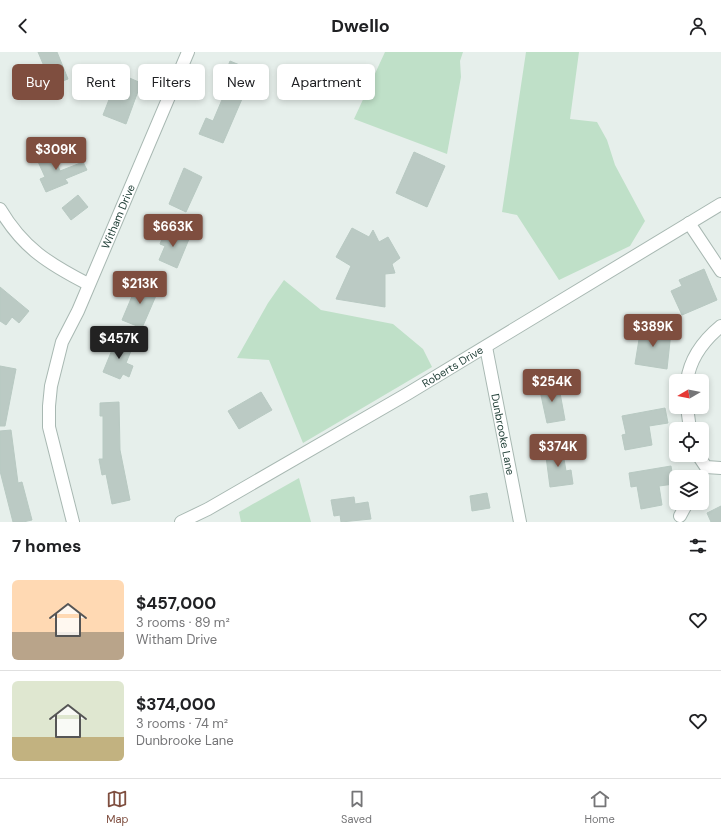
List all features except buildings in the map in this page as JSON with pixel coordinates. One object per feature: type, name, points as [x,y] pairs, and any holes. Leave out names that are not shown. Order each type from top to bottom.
[{"type":"street","name":"Witham Drive","points":[[73,522],[49,427],[51,386],[62,342],[78,311],[88,284],[188,52]]},
{"type":"street","name":"Roberts Drive","points":[[181,522],[208,509],[486,347],[721,204]]},
{"type":"street","points":[[0,209],[11,227],[27,245],[54,266],[88,284]]},
{"type":"street","points":[[689,223],[721,271]]},
{"type":"street","points":[[688,374],[688,369],[706,339],[721,326]]},
{"type":"street","name":"Dunbrooke Lane","points":[[486,347],[520,522]]},
{"type":"street","points":[[709,471],[721,468]]},
{"type":"street","points":[[680,516],[683,510]]},
{"type":"green space","points":[[385,52],[463,52],[460,61],[461,77],[447,154],[354,119],[363,100],[375,100],[375,74]]},
{"type":"green space","points":[[526,52],[579,52],[570,119],[597,122],[607,140],[615,165],[645,221],[630,246],[559,280],[517,215],[502,212]]},
{"type":"green space","points":[[284,280],[321,310],[393,324],[423,349],[432,367],[303,443],[269,360],[237,358],[268,303]]},
{"type":"green space","points":[[299,478],[311,522],[241,522],[239,512]]}]
